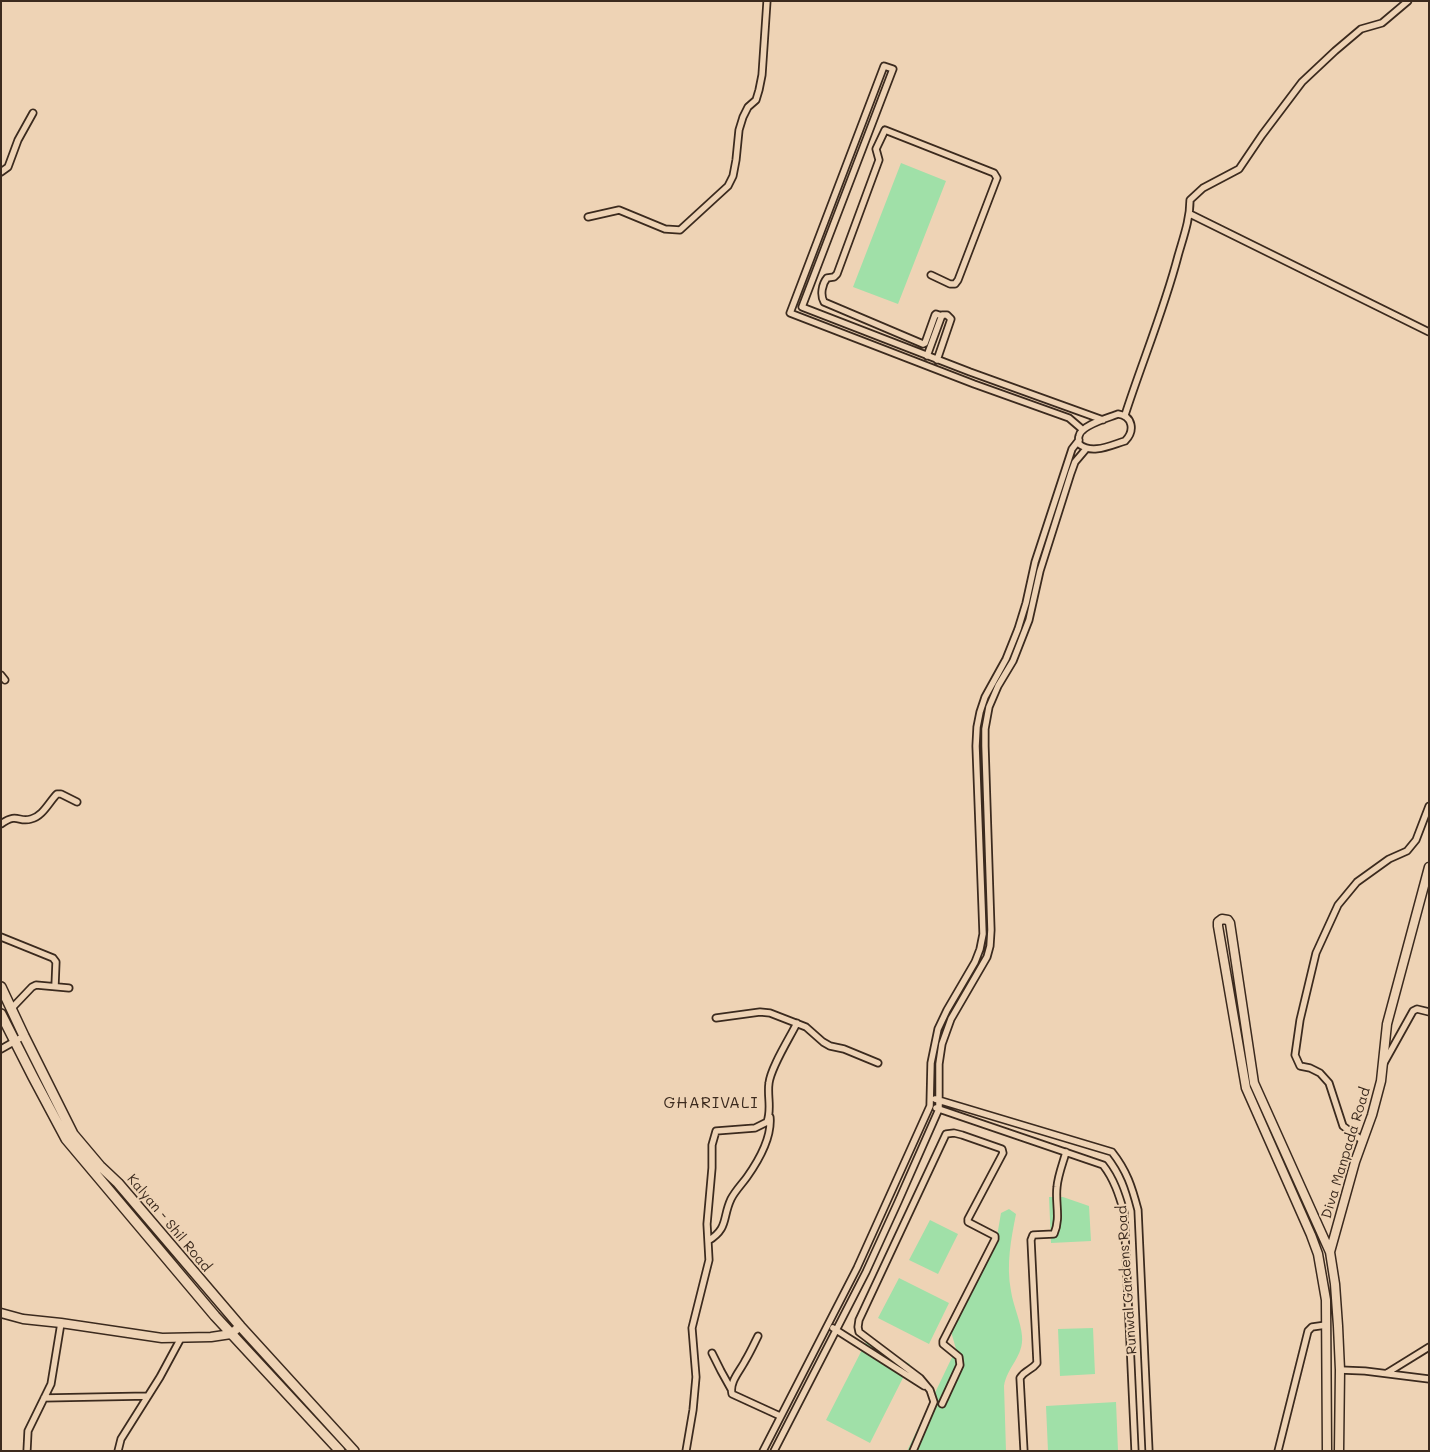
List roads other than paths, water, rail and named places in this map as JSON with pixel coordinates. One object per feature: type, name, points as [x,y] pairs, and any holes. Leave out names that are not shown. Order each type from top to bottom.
[{"type":"main road","name":"Kalyan - Shil Road","points":[[1,987],[74,1134],[240,1326],[354,1451]]},
{"type":"main road","name":"Kalyan - Shil Road","points":[[1,1014],[66,1139],[214,1316],[340,1451]]},
{"type":"street","points":[[588,216],[619,210],[665,229],[680,230],[728,186],[733,176],[736,160],[738,130],[743,116],[756,100],[759,90],[762,75],[767,1]]},
{"type":"street","points":[[1125,415],[1168,292],[1190,214],[1190,200],[1203,188],[1239,169],[1302,82],[1361,29],[1382,23],[1408,1]]},
{"type":"street","points":[[790,313],[884,66],[893,69],[802,308]]},
{"type":"street","points":[[1,172],[8,167],[18,140],[33,113]]},
{"type":"street","points":[[931,275],[950,284],[955,284],[958,280],[997,178],[994,173],[885,130],[876,149],[879,160],[837,274],[825,280],[821,296],[824,302],[923,344],[935,315],[947,315],[951,319],[937,360]]},
{"type":"street","points":[[1190,214],[1429,332]]},
{"type":"street","points":[[790,313],[802,308],[937,360],[1103,420]]},
{"type":"street","points":[[790,313],[966,381],[1069,418],[1083,430]]},
{"type":"street","points":[[927,356],[942,316]]},
{"type":"street","points":[[966,381],[970,372]]},
{"type":"street","points":[[774,1451],[866,1272],[939,1109],[939,1064],[942,1044],[951,1019],[986,957],[990,946],[986,718],[992,698],[1013,661],[1029,620],[1037,569],[1072,449],[1083,430],[1090,425],[1118,414],[1125,415],[1132,426],[1132,432],[1126,441],[1092,450],[1086,449],[1079,444],[1078,440]]},
{"type":"street","points":[[763,1451],[857,1268],[930,1106],[931,1063],[938,1029],[975,962],[983,934],[976,746],[980,712],[985,697],[1006,659],[1018,629],[1075,462],[1086,449]]},
{"type":"street","points":[[1,824],[14,818],[33,819],[40,815],[57,794],[77,802]]},
{"type":"street","points":[[1363,1141],[1342,1126],[1329,1083],[1320,1073],[1300,1066],[1295,1055],[1300,1020],[1316,953],[1338,904],[1357,882],[1389,859],[1407,851],[1416,840],[1429,806]]},
{"type":"street","name":"Diva Manpada Road","points":[[1339,1451],[1340,1370],[1335,1284],[1330,1252],[1355,1162],[1372,1115],[1383,1064],[1388,1024],[1429,866]]},
{"type":"street","points":[[1318,1256],[1330,1252],[1254,1083],[1230,923],[1228,920],[1222,919],[1218,922],[1218,926],[1246,1088],[1311,1235],[1318,1256],[1326,1300],[1327,1451]]},
{"type":"street","points":[[1,937],[53,958],[56,962],[55,986]]},
{"type":"street","points":[[12,1008],[36,985],[69,988]]},
{"type":"street","points":[[1383,1064],[1414,1011],[1416,1009],[1429,1012]]},
{"type":"street","points":[[716,1018],[760,1012],[779,1016],[806,1026],[830,1046],[844,1049],[878,1064]]},
{"type":"street","points":[[708,1241],[717,1235],[722,1228],[731,1200],[756,1163],[764,1147],[771,1125],[768,1085],[771,1074],[797,1023]]},
{"type":"street","points":[[1,1048],[24,1036]]},
{"type":"street","name":"Runwal Gardens Road","points":[[931,1098],[1112,1152],[1123,1166],[1131,1184],[1138,1210],[1148,1451]]},
{"type":"street","name":"Runwal Gardens Road","points":[[930,1106],[1103,1165],[1110,1173],[1124,1212],[1135,1451]]},
{"type":"street","points":[[686,1451],[696,1377],[692,1328],[709,1260],[707,1224],[712,1145],[716,1131],[755,1128],[767,1122],[770,1115]]},
{"type":"street","points":[[913,1451],[934,1402],[930,1390],[920,1378],[859,1332],[858,1327],[859,1320],[946,1134],[954,1133],[1002,1149],[1003,1153],[968,1219],[968,1222],[995,1236],[996,1239],[943,1341],[943,1344],[959,1357],[960,1365],[942,1404]]},
{"type":"street","points":[[1024,1451],[1020,1378],[1024,1372],[1033,1368],[1036,1363],[1031,1240],[1033,1235],[1054,1234],[1057,1227],[1057,1186],[1066,1152]]},
{"type":"street","points":[[4,1314],[23,1319],[162,1338],[211,1337],[231,1334],[240,1326]]},
{"type":"street","points":[[27,1451],[28,1431],[51,1384],[61,1323]]},
{"type":"street","points":[[828,1325],[930,1390]]},
{"type":"street","points":[[1278,1451],[1308,1331],[1312,1327],[1326,1325]]},
{"type":"street","points":[[731,1389],[758,1336]]},
{"type":"street","points":[[118,1451],[121,1439],[181,1338]]},
{"type":"street","points":[[1387,1373],[1429,1347]]},
{"type":"street","points":[[712,1353],[732,1394],[780,1416]]},
{"type":"street","points":[[1340,1370],[1387,1373],[1429,1379]]},
{"type":"street","points":[[44,1398],[148,1396]]},
{"type":"district","name":"GHARIVALI","points":[[711,1103]]}]
